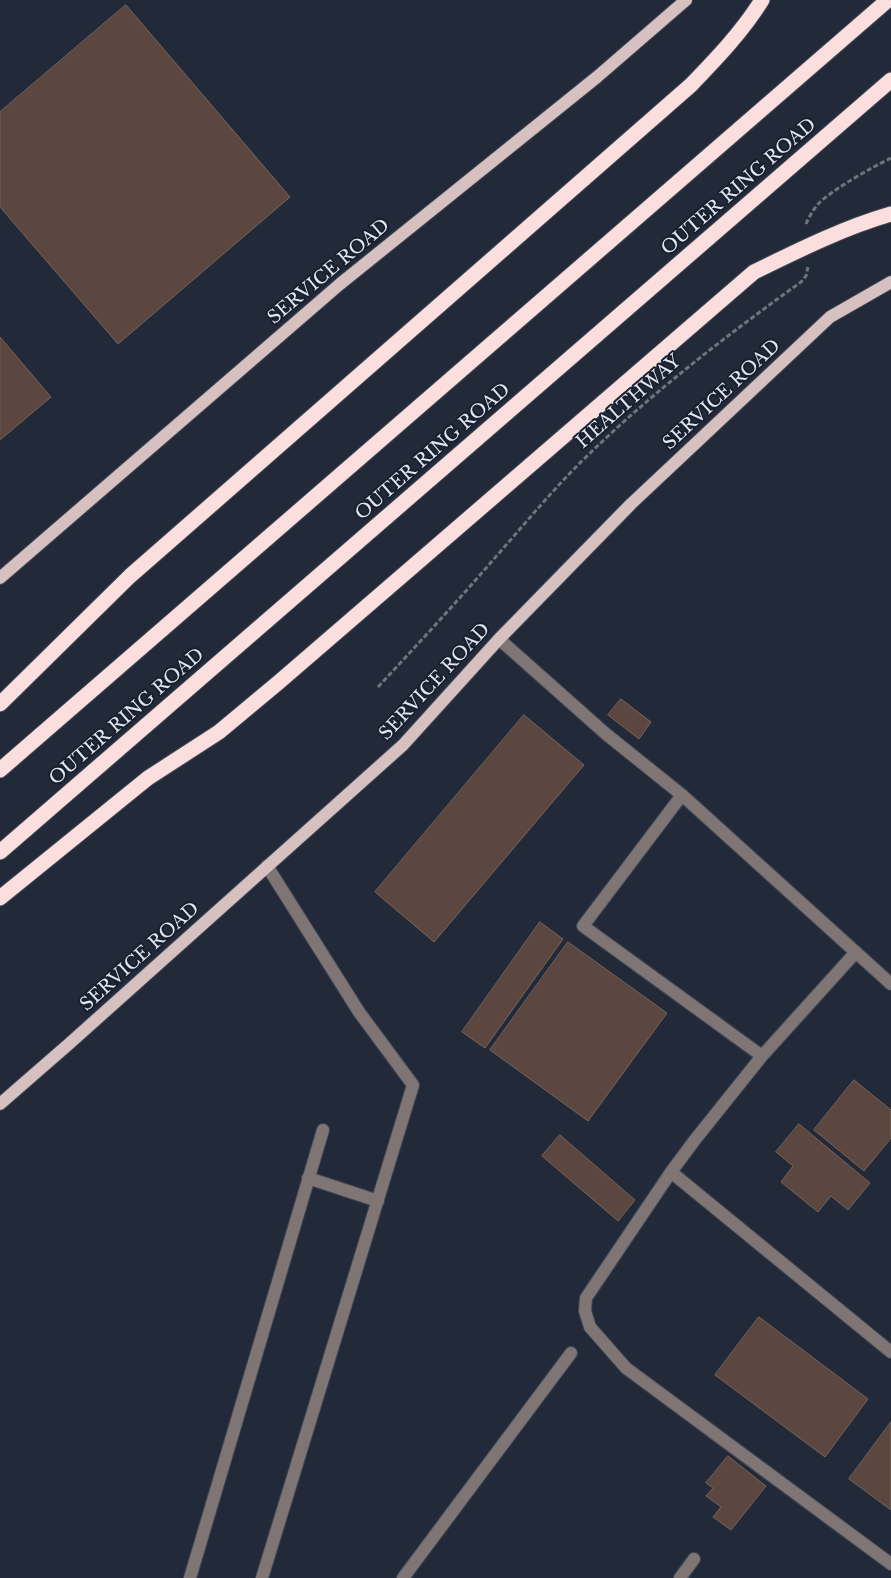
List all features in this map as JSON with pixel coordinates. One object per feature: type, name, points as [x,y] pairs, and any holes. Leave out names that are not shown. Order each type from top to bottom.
[{"type":"highway","points":[[0,704],[130,576],[691,85],[721,55],[749,21],[762,0]]},
{"type":"highway","points":[[0,770],[888,0]]},
{"type":"highway","name":"OUTER RING ROAD","points":[[0,852],[891,80]]},
{"type":"highway","points":[[0,898],[148,778],[219,732],[754,272],[862,223],[891,214]]},
{"type":"main road","name":"SERVICE ROAD","points":[[0,578],[340,284],[597,77],[686,0]]},
{"type":"main road","name":"SERVICE ROAD","points":[[0,1104],[403,744],[499,639],[631,504],[830,317],[891,282]]},
{"type":"street","points":[[499,639],[606,734],[682,796],[891,984]]},
{"type":"street","points":[[682,796],[583,926],[762,1056]]},
{"type":"street","points":[[262,1578],[413,1085],[360,1012],[267,866]]},
{"type":"street","points":[[856,952],[762,1056],[694,1141],[586,1298],[585,1311],[590,1327],[626,1368],[891,1564]]},
{"type":"street","points":[[190,1578],[323,1130]]},
{"type":"street","points":[[671,1172],[891,1352]]},
{"type":"street","points":[[308,1178],[378,1201]]},
{"type":"street","points":[[403,1578],[571,1353]]},
{"type":"street","points":[[680,1578],[694,1559]]},
{"type":"path","name":"HEALTHWAY","points":[[378,687],[586,457],[627,419],[700,358],[801,282],[808,270],[804,248],[804,230],[810,215],[819,203],[838,189],[891,158]]},
{"type":"building","points":[[126,5],[290,197],[118,344],[0,207],[0,112]]},
{"type":"building","points":[[0,337],[51,397],[0,440]]},
{"type":"building","points":[[621,699],[651,722],[639,739],[608,715]]},
{"type":"building","points":[[524,715],[584,765],[434,942],[375,892]]},
{"type":"building","points":[[540,922],[563,939],[485,1048],[462,1032]]},
{"type":"building","points":[[568,942],[667,1013],[588,1121],[490,1050]]},
{"type":"building","points":[[854,1080],[891,1110],[891,1138],[864,1171],[814,1130]]},
{"type":"building","points":[[799,1124],[870,1183],[848,1210],[831,1196],[818,1212],[781,1182],[793,1166],[776,1152]]},
{"type":"building","points":[[560,1135],[635,1200],[618,1221],[542,1156]]},
{"type":"building","points":[[759,1317],[868,1399],[825,1457],[715,1375]]},
{"type":"building","points":[[891,1422],[891,1510],[849,1479]]},
{"type":"building","points":[[728,1456],[766,1486],[731,1530],[713,1517],[721,1507],[706,1496],[713,1488],[706,1483]]}]
